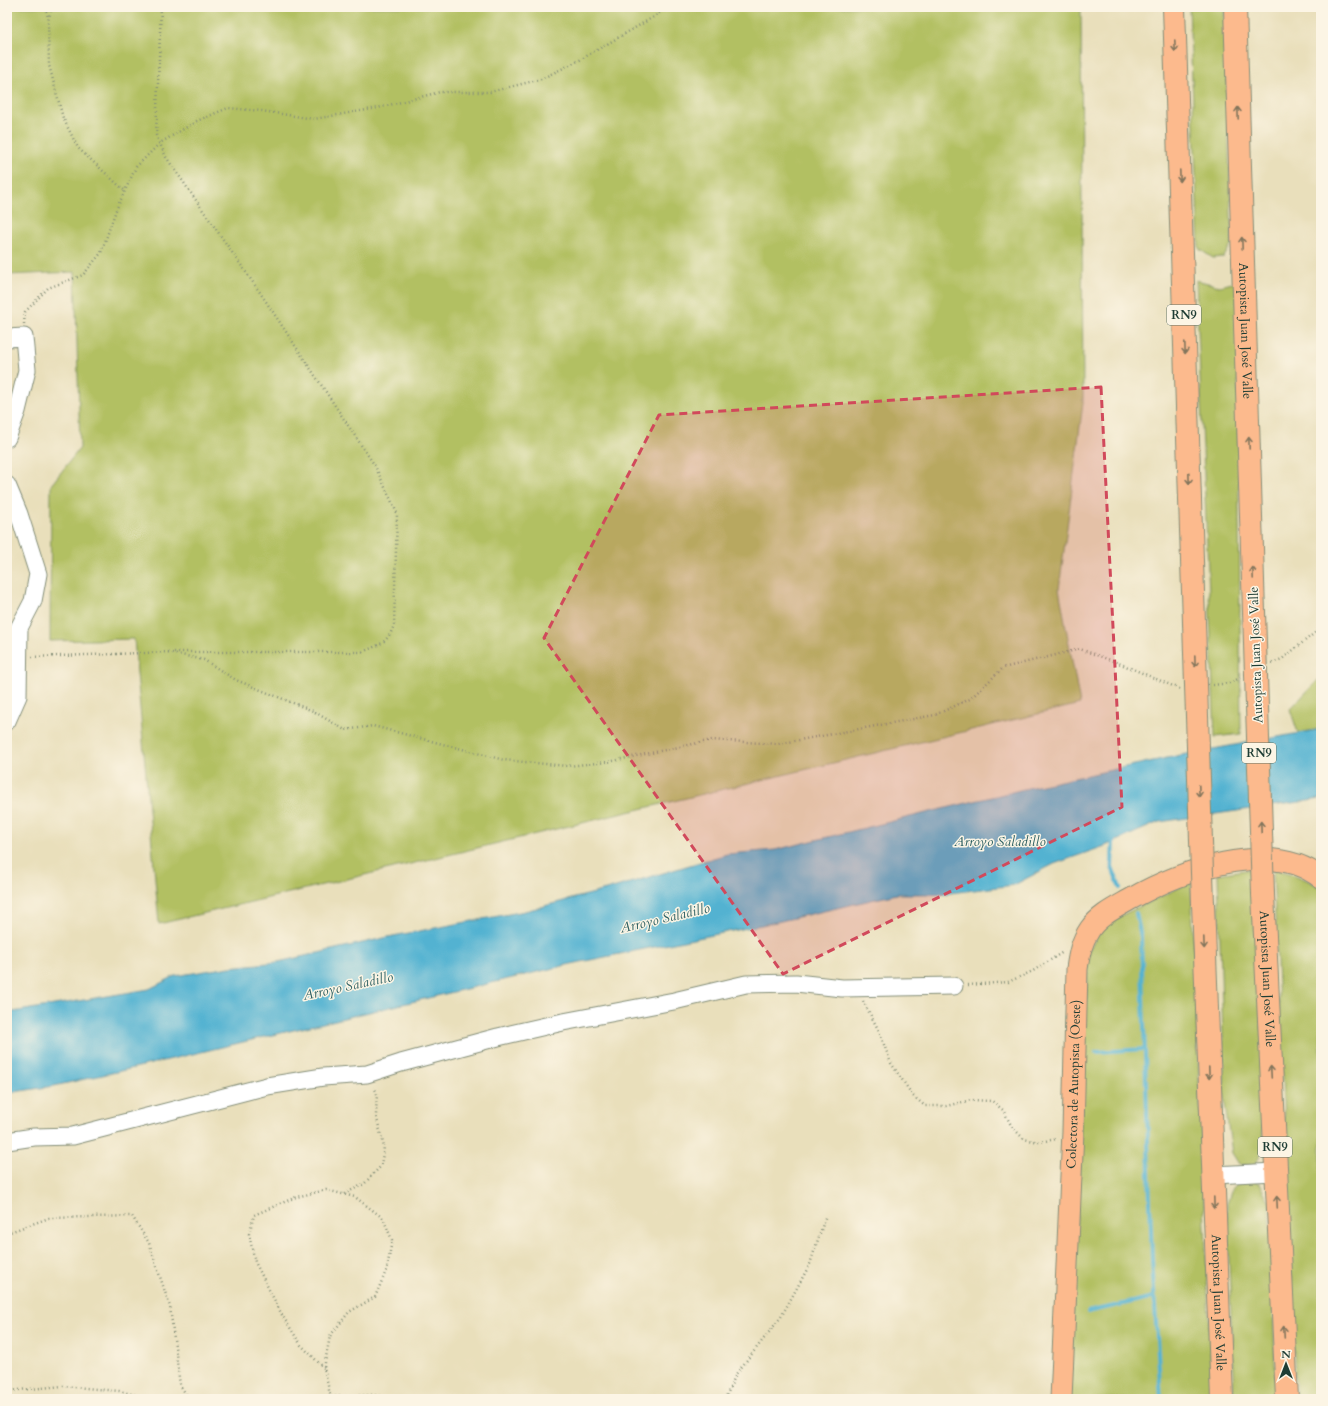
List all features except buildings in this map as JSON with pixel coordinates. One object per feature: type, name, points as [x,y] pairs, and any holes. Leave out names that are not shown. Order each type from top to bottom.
[{"type":"highway","name":"Autopista Juan José Valle","points":[[1174,7],[1203,904],[1222,1399]]},
{"type":"highway","name":"Autopista Juan José Valle","points":[[1235,7],[1263,894],[1287,1399]]},
{"type":"main road","name":"Colectora de Autopista (Oeste)","points":[[1061,1399],[1073,1131],[1077,969],[1080,946],[1090,928],[1107,913],[1144,892],[1183,875],[1230,861],[1276,860],[1292,863],[1315,873],[1321,878]]},
{"type":"street","points":[[7,438],[17,411],[27,370],[15,338]]},
{"type":"street","points":[[7,485],[21,521],[38,574],[33,601],[19,628],[13,658],[18,696],[7,721]]},
{"type":"street","points":[[7,1141],[34,1137],[73,1136],[267,1086],[323,1077],[367,1074],[401,1063],[498,1037],[563,1022],[674,1001],[746,984],[796,983],[842,988],[954,986]]},
{"type":"street","points":[[1213,1175],[1276,1172]]},
{"type":"path","points":[[46,7],[48,21],[49,65],[63,118],[78,148],[125,191]]},
{"type":"path","points":[[48,21],[52,7]]},
{"type":"path","points":[[13,658],[168,652],[362,652],[378,646],[390,637],[394,625],[397,512],[375,466],[261,294],[166,157],[156,135],[161,7]]},
{"type":"path","points":[[15,338],[25,312],[48,288],[83,275],[101,253],[116,210],[136,167],[160,143],[197,121],[228,108],[314,118],[378,108],[440,92],[490,92],[541,79],[578,61],[657,15],[666,7]]},
{"type":"path","points":[[1319,7],[1321,26]]},
{"type":"path","points":[[1269,665],[1282,659],[1321,628]]},
{"type":"path","points":[[168,652],[204,660],[236,680],[313,711],[345,730],[373,726],[504,760],[567,766],[608,762],[712,740],[778,744],[935,714],[970,699],[1004,668],[1080,649],[1121,664],[1180,689],[1187,688]]},
{"type":"path","points":[[1208,685],[1230,683],[1243,677]]},
{"type":"path","points":[[954,986],[1008,982],[1033,971],[1060,953],[1080,946]]},
{"type":"path","points":[[842,988],[863,1002],[878,1029],[891,1063],[913,1096],[926,1106],[946,1106],[971,1100],[992,1101],[1003,1110],[1012,1127],[1024,1139],[1039,1142],[1057,1140],[1073,1131]]},
{"type":"path","points":[[343,1194],[364,1184],[381,1166],[384,1147],[376,1116],[377,1092],[367,1074]]},
{"type":"path","points":[[324,1368],[301,1345],[282,1315],[255,1262],[249,1234],[254,1215],[296,1197],[326,1190],[355,1197],[383,1218],[392,1240],[388,1269],[375,1297],[349,1312],[330,1336],[324,1368],[330,1398],[372,1395],[408,1399]]},
{"type":"path","points":[[725,1399],[736,1374],[782,1317],[810,1264],[826,1215]]},
{"type":"path","points":[[7,1234],[49,1218],[132,1216],[148,1243],[170,1307],[180,1385],[189,1399]]},
{"type":"path","points":[[7,1391],[63,1386],[119,1391],[152,1399]]},
{"type":"highlighted area","points":[[1101,387],[1122,807],[783,974],[544,638],[659,415]]},
{"type":"green space","points":[[7,7],[1081,7],[1083,403],[1059,589],[1080,704],[159,924],[134,639],[50,641],[51,485],[80,448],[75,272],[7,275]]},
{"type":"green space","points":[[1189,7],[1224,7],[1232,243],[1224,257],[1213,258],[1199,249]]},
{"type":"green space","points":[[1196,280],[1219,286],[1237,282],[1241,734],[1215,737]]},
{"type":"green space","points":[[1321,677],[1321,729],[1298,733],[1290,709]]},
{"type":"green space","points":[[1251,869],[1265,1075],[1261,1091],[1263,1129],[1262,1148],[1257,1161],[1248,1165],[1239,1164],[1232,1153],[1225,1105],[1218,874]]},
{"type":"green space","points":[[1273,869],[1298,876],[1321,887],[1321,1399],[1296,1399]]},
{"type":"green space","points":[[1191,882],[1212,1399],[1069,1399],[1088,951],[1102,929],[1124,914]]},
{"type":"green space","points":[[1249,1179],[1259,1184],[1270,1202],[1276,1399],[1234,1399],[1227,1204],[1234,1187]]},
{"type":"water","name":"Arroyo Saladillo","points":[[1321,729],[1321,799],[1159,822],[1105,846],[1054,864],[1014,885],[942,894],[897,894],[781,921],[571,964],[54,1086],[7,1093],[7,1013],[149,989],[175,976],[230,967],[278,962],[393,936],[525,911],[606,890],[727,854],[775,850],[1028,788],[1181,755]]},
{"type":"waterway","points":[[1113,838],[1112,867],[1120,888]]},
{"type":"waterway","points":[[1136,913],[1141,937],[1152,1260],[1161,1399]]},
{"type":"waterway","points":[[1096,1052],[1145,1049]]},
{"type":"waterway","points":[[1088,1312],[1154,1297]]}]
